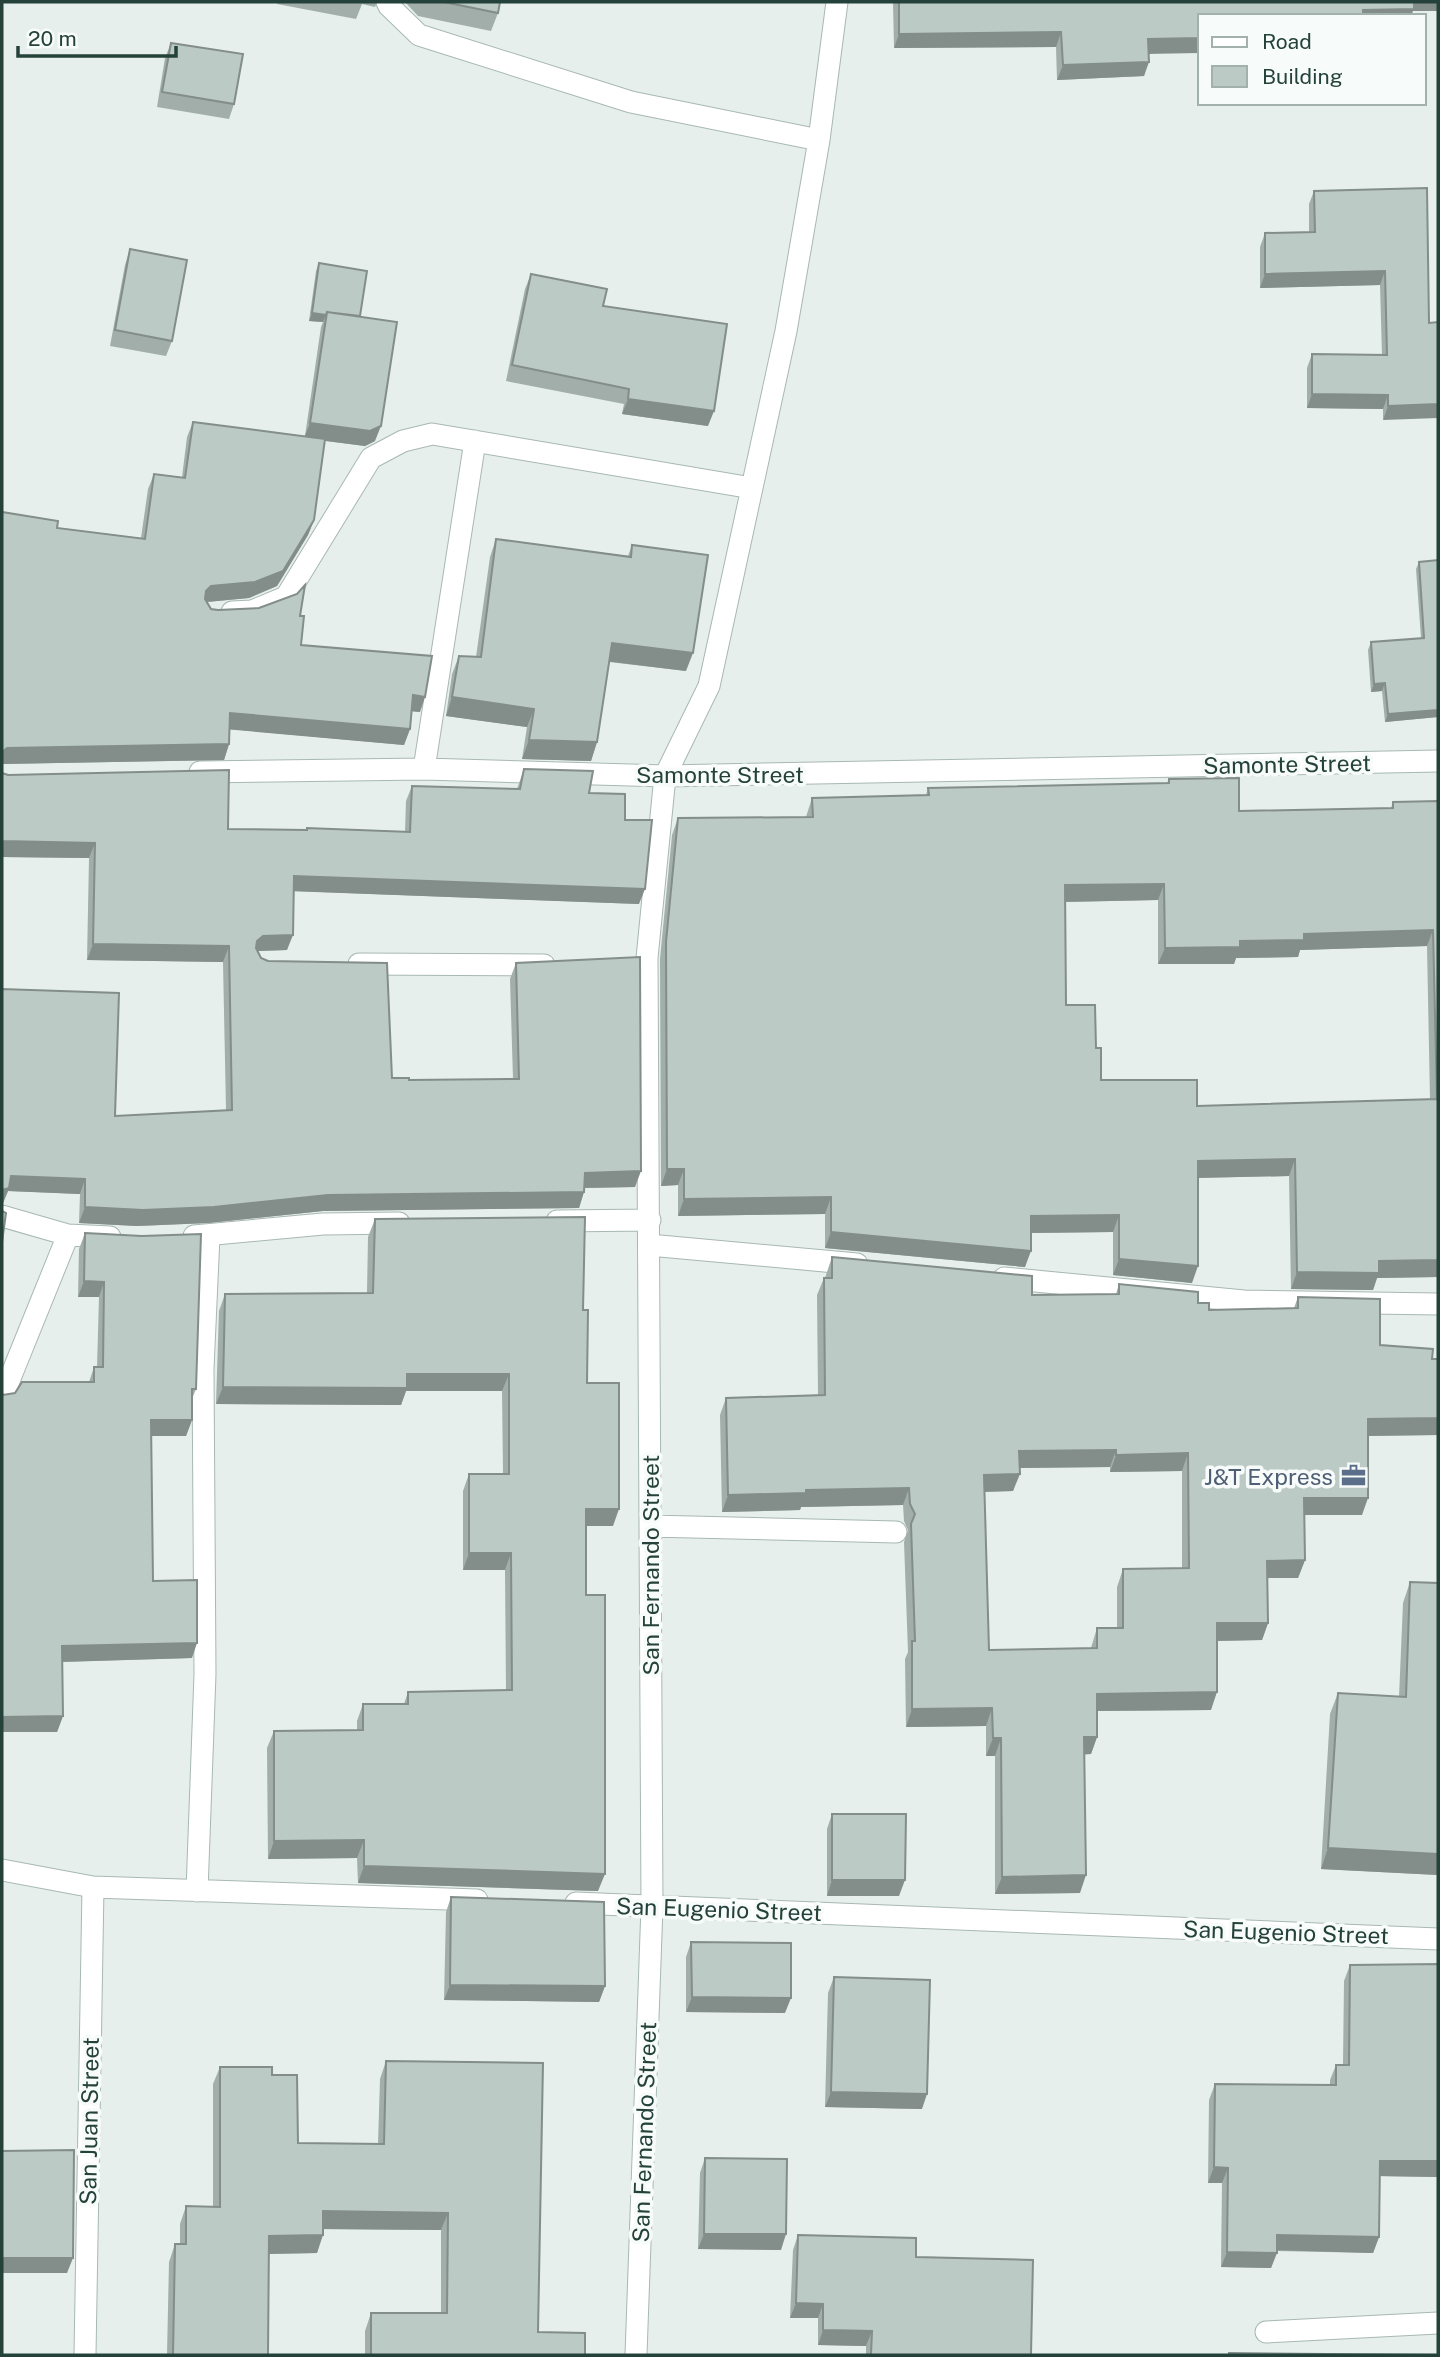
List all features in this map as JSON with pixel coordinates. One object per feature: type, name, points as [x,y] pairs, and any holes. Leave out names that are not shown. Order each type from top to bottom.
[{"type":"street","points":[[387,2],[419,35],[631,102],[820,140]]},
{"type":"street","points":[[665,776],[709,685],[786,331],[820,140],[837,2]]},
{"type":"street","points":[[212,613],[252,611],[286,597],[371,458],[403,441],[432,434],[752,488]]},
{"type":"street","points":[[424,769],[475,441]]},
{"type":"street","name":"Samonte Street","points":[[173,773],[424,769],[665,776],[1438,761]]},
{"type":"street","name":"San Fernando Street","points":[[636,2355],[652,1906],[647,958],[665,776]]},
{"type":"street","points":[[623,961],[647,958]]},
{"type":"street","points":[[343,964],[563,965]]},
{"type":"street","points":[[2,1216],[68,1235],[123,1238]]},
{"type":"street","points":[[532,1221],[650,1220]]},
{"type":"street","points":[[173,1237],[209,1236],[323,1224],[415,1223]]},
{"type":"street","points":[[2,1398],[68,1235]]},
{"type":"street","points":[[197,1891],[205,1674],[203,1369],[209,1236]]},
{"type":"street","points":[[649,1245],[874,1266]]},
{"type":"street","points":[[984,1276],[1244,1301],[1438,1304]]},
{"type":"street","points":[[650,1526],[896,1532]]},
{"type":"street","points":[[2,1870],[93,1887],[500,1900]]},
{"type":"street","name":"San Juan Street","points":[[85,2355],[93,1887]]},
{"type":"street","name":"San Eugenio Street","points":[[555,1902],[1438,1938]]},
{"type":"street","points":[[1266,2332],[1438,2322]]},
{"type":"building","points":[[444,2],[500,2],[498,13]]},
{"type":"building","points":[[899,2],[1414,2],[1414,9],[1363,10],[1363,14],[1198,14],[1198,38],[1148,39],[1149,62],[1063,65],[1061,32],[899,34]]},
{"type":"building","points":[[171,43],[243,54],[234,104],[162,92]]},
{"type":"building","points":[[1427,188],[1429,323],[1438,322],[1438,404],[1388,406],[1388,395],[1312,394],[1312,354],[1387,355],[1385,271],[1265,274],[1265,233],[1315,232],[1314,191]]},
{"type":"building","points":[[130,249],[187,260],[172,341],[115,330]]},
{"type":"building","points":[[319,263],[367,271],[360,316],[312,313]]},
{"type":"building","points":[[531,274],[607,289],[603,306],[727,324],[714,411],[628,399],[629,389],[512,365]]},
{"type":"building","points":[[327,312],[397,322],[381,426],[370,431],[310,423]]},
{"type":"building","points":[[193,422],[325,439],[314,520],[283,571],[255,582],[211,586],[206,591],[205,599],[211,609],[259,608],[297,594],[305,585],[300,616],[304,616],[301,645],[432,656],[425,697],[413,695],[410,729],[230,713],[229,744],[7,748],[2,752],[2,512],[58,521],[57,528],[145,539],[154,474],[185,478]]},
{"type":"building","points":[[496,539],[631,557],[632,545],[708,555],[693,653],[612,643],[597,742],[529,740],[534,709],[452,697],[459,656],[481,657]]},
{"type":"building","points":[[1438,560],[1438,710],[1388,714],[1385,683],[1374,684],[1371,642],[1424,638],[1419,562]]},
{"type":"building","points":[[524,769],[593,771],[589,793],[625,794],[625,820],[652,820],[645,889],[294,876],[293,935],[263,936],[257,941],[256,948],[261,958],[268,961],[387,963],[392,1078],[409,1080],[519,1079],[516,963],[640,957],[641,1171],[585,1173],[584,1192],[328,1195],[214,1207],[143,1210],[85,1207],[85,1179],[11,1176],[9,1188],[2,1190],[2,989],[119,993],[115,1116],[232,1110],[229,946],[93,944],[95,843],[2,841],[2,773],[229,770],[228,829],[307,828],[410,832],[412,786],[520,789]]},
{"type":"building","points":[[1239,778],[1239,811],[1393,808],[1393,802],[1438,801],[1438,1260],[1379,1261],[1379,1273],[1297,1272],[1295,1159],[1198,1161],[1198,1266],[1119,1259],[1119,1215],[1031,1216],[1031,1251],[831,1232],[831,1197],[684,1199],[684,1169],[667,1169],[666,942],[678,818],[813,817],[812,798],[929,795],[928,788],[1169,783],[1169,779]],"holes":[[[1164,884],[1165,948],[1240,947],[1240,941],[1304,940],[1304,934],[1433,930],[1437,1099],[1197,1106],[1197,1080],[1101,1080],[1101,1048],[1096,1048],[1095,1005],[1066,1005],[1065,885]]]},
{"type":"building","points":[[2,1211],[6,1213],[2,1242]]},
{"type":"building","points":[[585,1217],[583,1310],[588,1310],[587,1383],[619,1383],[619,1509],[586,1509],[586,1595],[605,1595],[605,1874],[364,1866],[364,1840],[274,1841],[274,1731],[363,1730],[363,1704],[408,1704],[408,1692],[512,1690],[511,1553],[469,1553],[469,1474],[509,1474],[509,1374],[407,1374],[407,1388],[223,1387],[225,1294],[373,1293],[375,1219]]},
{"type":"building","points":[[85,1233],[142,1236],[201,1234],[196,1389],[192,1389],[192,1420],[151,1420],[153,1581],[197,1580],[197,1643],[62,1646],[63,1716],[2,1717],[2,1393],[15,1393],[22,1382],[94,1382],[94,1367],[103,1367],[104,1282],[84,1281]]},
{"type":"building","points":[[832,1257],[1032,1276],[1032,1295],[1119,1294],[1119,1284],[1198,1292],[1198,1303],[1209,1303],[1209,1310],[1298,1308],[1298,1297],[1380,1299],[1380,1345],[1433,1349],[1432,1359],[1438,1359],[1438,1418],[1368,1419],[1368,1498],[1304,1498],[1305,1560],[1267,1561],[1268,1623],[1217,1623],[1217,1692],[1097,1694],[1097,1737],[1084,1737],[1086,1875],[1002,1877],[1001,1738],[993,1738],[992,1708],[912,1709],[912,1641],[915,1641],[911,1524],[915,1514],[910,1504],[909,1488],[728,1495],[726,1398],[825,1395],[824,1278],[832,1278]],"holes":[[[1116,1450],[1116,1455],[1188,1453],[1189,1568],[1123,1569],[1123,1628],[1097,1628],[1097,1648],[989,1650],[984,1475],[1020,1474],[1019,1451]]]},
{"type":"building","points":[[1410,1582],[1438,1583],[1438,1854],[1328,1848],[1338,1693],[1406,1697]]},
{"type":"building","points":[[832,1814],[906,1814],[905,1880],[832,1880]]},
{"type":"building","points":[[451,1897],[604,1902],[605,1986],[450,1985]]},
{"type":"building","points":[[691,1942],[791,1943],[791,1998],[692,1997]]},
{"type":"building","points":[[1438,1964],[1438,2161],[1380,2161],[1379,2237],[1277,2235],[1277,2253],[1227,2252],[1228,2168],[1214,2167],[1215,2084],[1336,2085],[1336,2065],[1349,2065],[1350,1965]]},
{"type":"building","points":[[834,1977],[930,1980],[927,2094],[831,2092]]},
{"type":"building","points":[[386,2061],[543,2063],[538,2332],[585,2333],[585,2355],[371,2355],[371,2313],[447,2313],[448,2213],[323,2211],[323,2235],[269,2236],[268,2355],[173,2355],[175,2244],[186,2244],[186,2206],[220,2207],[220,2067],[272,2067],[272,2075],[297,2075],[298,2143],[384,2144]]},
{"type":"building","points":[[74,2150],[73,2258],[2,2258],[2,2151]]},
{"type":"building","points":[[705,2158],[787,2159],[786,2234],[704,2234]]},
{"type":"building","points":[[798,2235],[916,2238],[916,2257],[1033,2260],[1031,2355],[871,2355],[872,2331],[823,2330],[823,2304],[796,2303]]},
{"type":"building","points":[[1229,2353],[1438,2355],[1229,2355]]},
{"type":"place","name":"J&T Express","points":[[1353,1476]]}]
